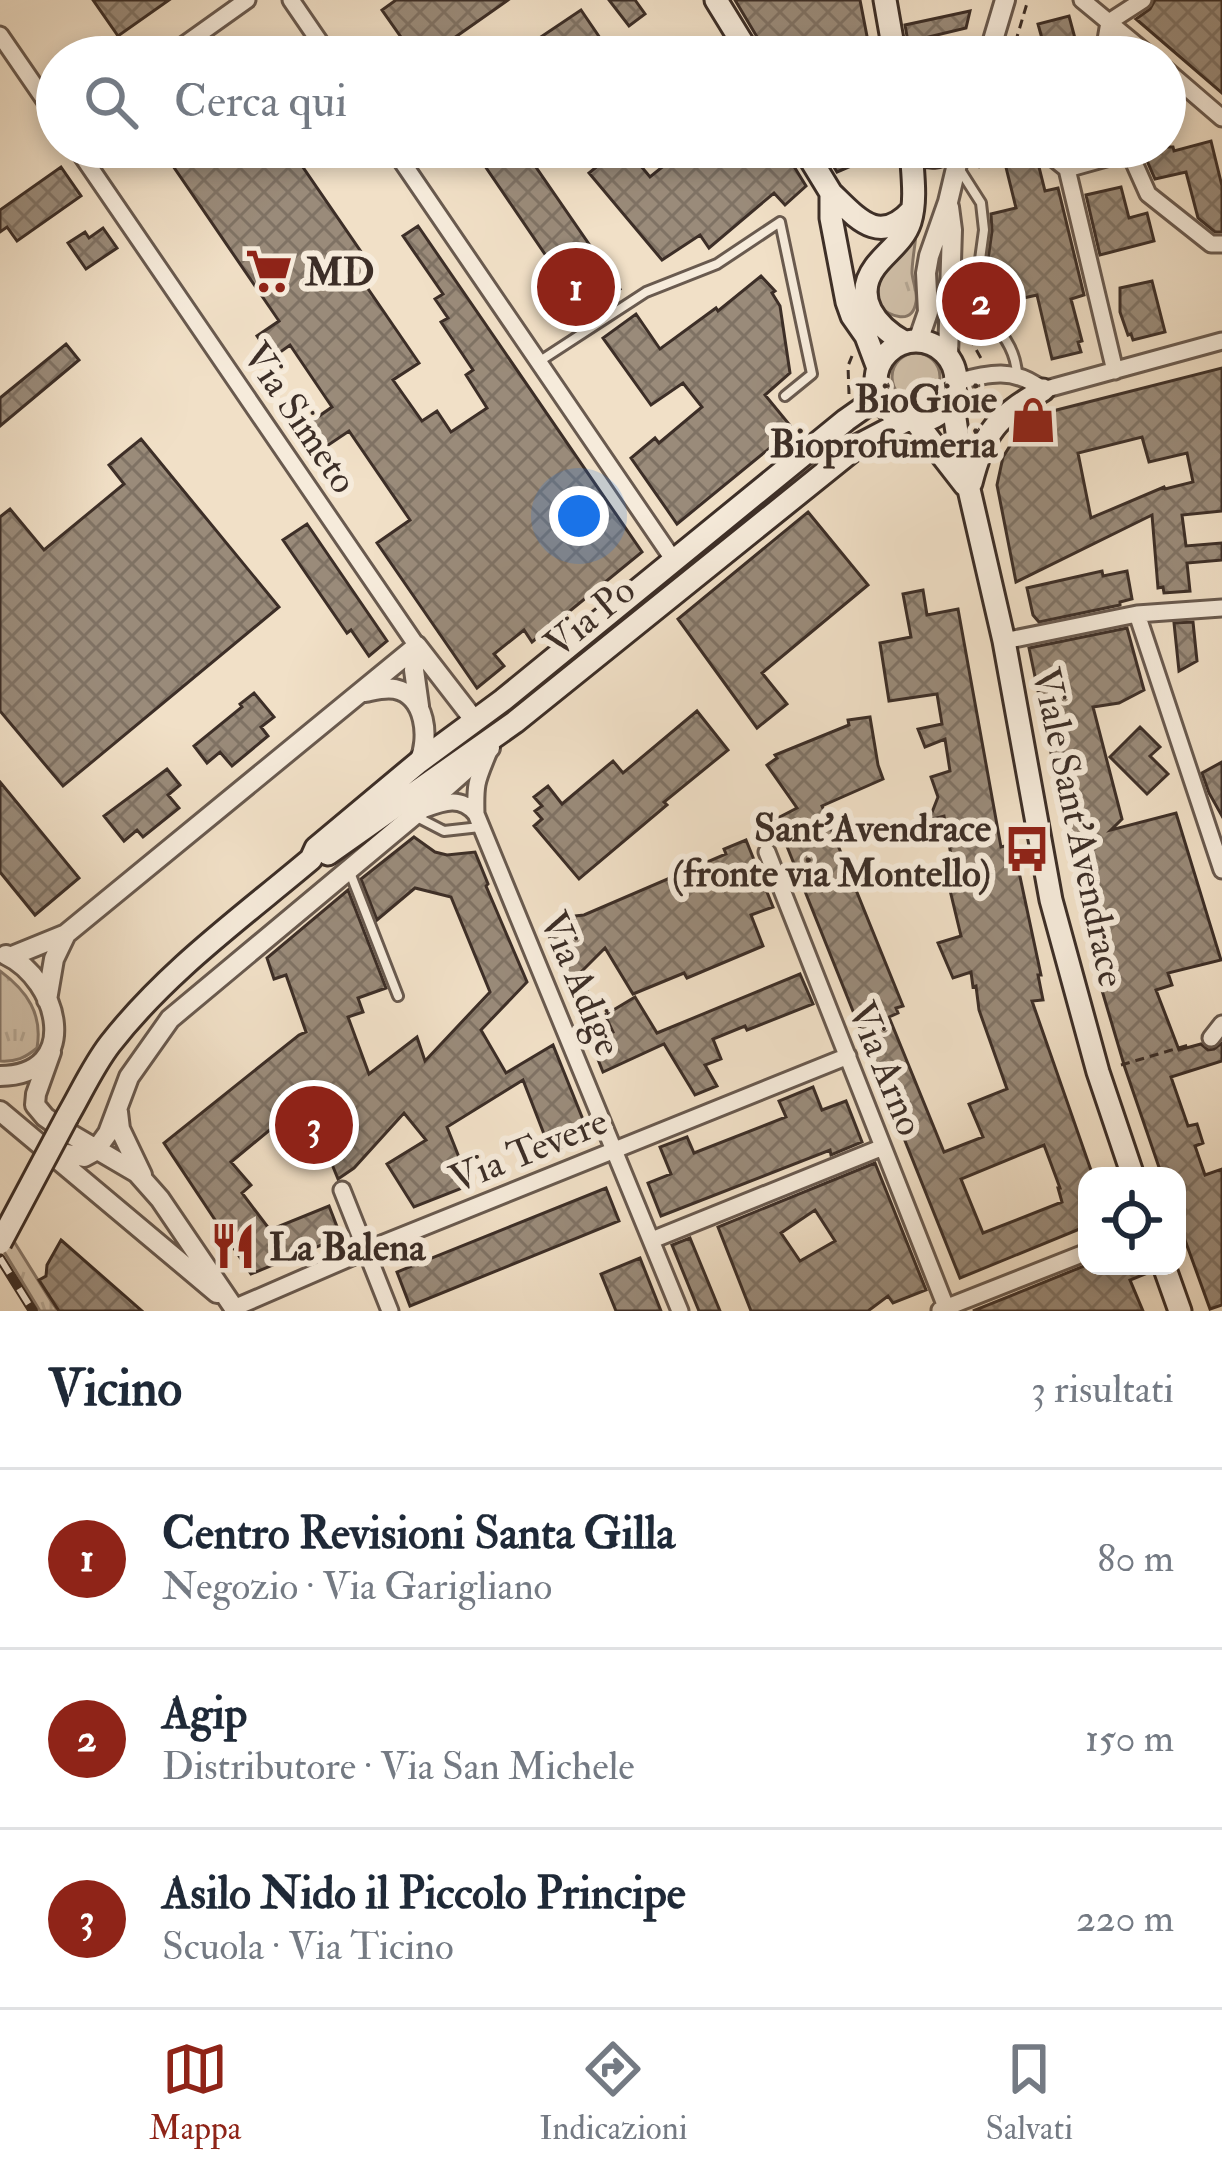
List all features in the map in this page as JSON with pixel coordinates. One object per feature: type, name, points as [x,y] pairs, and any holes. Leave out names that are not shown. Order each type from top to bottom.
[{"type":"main road","points":[[716,0],[738,36]]},
{"type":"main road","points":[[885,0],[892,36]]},
{"type":"main road","points":[[816,168],[831,193],[862,223],[891,227],[912,210]]},
{"type":"main road","points":[[831,193],[831,218],[847,302],[878,368],[880,396],[894,416],[911,422],[930,420],[942,412],[954,390],[948,356],[937,346],[886,332],[873,319],[867,286],[872,271],[904,236],[912,210],[912,168]]},
{"type":"main road","points":[[878,368],[885,356],[911,341]]},
{"type":"main road","name":"Viale Sant'Avendrace","points":[[954,390],[969,490],[1004,641],[1052,899],[1098,1072],[1130,1167]]},
{"type":"main road","points":[[969,490],[983,444],[994,426],[1043,390]]},
{"type":"main road","name":"Via Po","points":[[0,1243],[106,1049],[167,979],[419,762],[880,396]]},
{"type":"main road","name":"Viale Sant'Avendrace","points":[[911,422],[969,490]]},
{"type":"main road","name":"Via Po","points":[[311,859],[323,857],[515,722],[859,445],[911,422]]},
{"type":"main road","points":[[1167,1275],[1180,1311]]},
{"type":"street","points":[[196,36],[247,0]]},
{"type":"street","points":[[291,0],[316,36]]},
{"type":"street","points":[[994,36],[1005,0]]},
{"type":"street","points":[[1082,0],[1125,36]]},
{"type":"street","points":[[1107,36],[1109,22],[1143,0]]},
{"type":"street","points":[[0,35],[36,87]]},
{"type":"street","points":[[1186,87],[1222,118]]},
{"type":"street","name":"Via Simeto","points":[[90,168],[417,646],[475,721]]},
{"type":"street","points":[[406,168],[673,559]]},
{"type":"street","points":[[911,341],[928,312],[929,256],[956,168]]},
{"type":"street","points":[[1072,168],[1066,170],[1115,371]]},
{"type":"street","points":[[1136,168],[1148,194],[1211,244],[1222,244]]},
{"type":"street","points":[[948,202],[952,230],[948,356]]},
{"type":"street","points":[[954,390],[985,374],[1017,374],[1043,390],[1222,341]]},
{"type":"street","points":[[1004,641],[1137,614],[1222,608]]},
{"type":"street","points":[[1137,614],[1222,870]]},
{"type":"street","points":[[6,955],[66,934],[417,646]]},
{"type":"street","points":[[417,646],[414,670],[427,739],[419,762]]},
{"type":"street","points":[[361,693],[398,689],[420,713]]},
{"type":"street","points":[[51,1151],[84,1157],[95,1151],[108,1133],[139,1059],[170,1018],[416,814],[515,722]]},
{"type":"street","points":[[479,821],[474,792],[490,748]]},
{"type":"street","points":[[416,814],[456,802],[466,804],[479,821]]},
{"type":"street","name":"Via Adige","points":[[479,821],[680,1311]]},
{"type":"street","name":"Via Arno","points":[[767,852],[942,1309]]},
{"type":"street","points":[[47,1000],[54,959],[66,934]]},
{"type":"street","points":[[6,955],[30,973],[47,1000],[54,1033],[35,1105],[95,1151],[126,1165],[147,1185],[236,1310]]},
{"type":"street","points":[[0,1076],[33,1069],[51,1052]]},
{"type":"street","name":"Via Tevere","points":[[236,1310],[365,1250],[848,1056]]},
{"type":"street","points":[[120,1098],[121,1129],[147,1185]]},
{"type":"street","points":[[0,1111],[236,1310]]},
{"type":"street","points":[[652,1240],[883,1147]]},
{"type":"street","points":[[343,1190],[390,1311]]},
{"type":"street","points":[[942,1309],[1078,1256]]},
{"type":"lane","points":[[966,168],[981,203],[984,230],[979,267],[992,325],[1016,359],[1017,374]]},
{"type":"lane","points":[[538,362],[646,292],[717,264],[780,222],[812,374],[785,396]]},
{"type":"lane","points":[[416,814],[445,831],[479,821]]},
{"type":"lane","points":[[348,869],[398,996]]},
{"type":"path","points":[[1017,36],[1028,0]]},
{"type":"path","points":[[1098,1072],[1216,1031]]},
{"type":"green space","points":[[916,234],[912,273],[916,302],[910,314],[900,317],[879,306],[878,280]]},
{"type":"green space","points":[[916,353],[933,360],[940,377],[933,394],[916,401],[899,394],[892,377],[899,360]]},
{"type":"green space","points":[[0,971],[25,995],[38,1024],[37,1048],[11,1061],[0,1061]]},
{"type":"green space","points":[[0,1219],[58,1311],[40,1311],[0,1245]]},
{"type":"building","points":[[93,0],[169,0],[118,36]]},
{"type":"building","points":[[396,0],[508,0],[457,36],[400,36],[382,10]]},
{"type":"building","points":[[609,0],[635,0],[645,14],[629,26]]},
{"type":"building","points":[[735,0],[860,0],[867,36],[756,36]]},
{"type":"building","points":[[1155,0],[1222,0],[1222,93],[1186,62],[1186,36],[1156,36],[1136,19]]},
{"type":"building","points":[[581,10],[599,36],[542,36]]},
{"type":"building","points":[[970,11],[966,28],[933,36],[907,36],[905,25]]},
{"type":"building","points":[[1069,16],[1074,36],[1041,36],[1038,24]]},
{"type":"building","points":[[1211,141],[1222,186],[1222,232],[1198,218],[1186,172],[1155,179],[1150,168],[1186,168],[1186,148]]},
{"type":"building","points":[[60,168],[81,196],[17,241],[7,227],[0,232],[0,210]]},
{"type":"building","points":[[174,168],[303,168],[375,272],[362,280],[419,363],[393,380],[422,421],[437,411],[451,432],[487,408],[466,375],[473,370],[441,322],[448,318],[435,299],[443,294],[403,236],[418,226],[642,552],[532,642],[524,630],[494,654],[504,666],[477,688],[377,543],[410,520],[349,431],[315,454],[299,430],[332,407],[290,345],[272,358],[257,336],[279,321]]},
{"type":"building","points":[[486,168],[536,168],[620,289],[585,313]]},
{"type":"building","points":[[595,168],[642,168],[650,177],[661,168],[795,168],[806,186],[785,205],[774,193],[709,248],[700,235],[662,260],[589,173]]},
{"type":"building","points":[[1006,168],[1039,168],[1045,191],[1058,188],[1084,295],[1071,299],[1081,352],[1052,359],[1037,295],[996,304],[987,267],[991,214],[1016,208]]},
{"type":"building","points":[[1121,187],[1129,218],[1147,213],[1154,241],[1100,255],[1086,195]]},
{"type":"building","points":[[103,228],[117,248],[86,269],[68,243],[85,232],[89,238]]},
{"type":"building","points":[[761,276],[775,291],[780,306],[790,373],[765,395],[793,429],[677,524],[631,458],[655,438],[659,443],[702,407],[683,383],[651,405],[603,338],[636,314],[660,349]]},
{"type":"building","points":[[1152,281],[1165,332],[1133,340],[1120,312],[1120,288]]},
{"type":"building","points":[[66,344],[79,360],[0,426],[0,398]]},
{"type":"building","points":[[1222,368],[1222,511],[1182,515],[1186,546],[1222,543],[1222,560],[1187,563],[1190,591],[1164,593],[1163,587],[1158,588],[1152,515],[1016,582],[997,485],[1003,457],[1021,428],[1041,414]],"holes":[[[1142,437],[1149,462],[1187,453],[1193,482],[1164,487],[1091,518],[1078,453]]]},
{"type":"building","points":[[141,439],[279,607],[63,786],[0,711],[0,517],[10,509],[44,550],[124,484],[109,465]]},
{"type":"building","points":[[808,512],[868,585],[762,673],[787,704],[757,728],[678,619]]},
{"type":"building","points":[[307,524],[387,641],[369,656],[351,630],[347,633],[283,540]]},
{"type":"building","points":[[1102,571],[1103,576],[1127,571],[1132,599],[1039,622],[1033,615],[1027,588]]},
{"type":"building","points":[[923,590],[927,615],[958,609],[1001,847],[1013,844],[1041,975],[1043,1000],[1032,1001],[1090,1167],[1078,1167],[1078,1230],[960,1278],[776,819],[797,808],[767,765],[775,755],[849,725],[848,720],[870,717],[883,779],[822,806],[903,1006],[889,1017],[944,1152],[983,1137],[969,1104],[1007,1089],[971,972],[953,978],[938,943],[961,936],[942,857],[951,855],[944,816],[929,820],[938,797],[931,777],[950,771],[945,739],[925,747],[918,729],[942,724],[937,694],[889,701],[880,643],[911,637],[903,594]],"holes":[[[1044,1145],[1062,1202],[983,1233],[961,1179]]]},
{"type":"building","points":[[1193,622],[1197,661],[1179,671],[1174,623]]},
{"type":"building","points":[[1127,628],[1144,690],[1119,703],[1093,707],[1122,819],[1111,830],[1176,813],[1221,960],[1168,973],[1172,985],[1156,990],[1179,1050],[1201,1044],[1208,1050],[1222,1043],[1222,1061],[1171,1077],[1188,1126],[1197,1124],[1203,1143],[1195,1146],[1205,1175],[1222,1169],[1222,1305],[1210,1309],[1186,1243],[1186,1167],[1159,1167],[1098,977],[1029,648]]},
{"type":"building","points":[[254,693],[274,717],[261,727],[268,736],[232,766],[220,752],[207,763],[194,746]]},
{"type":"building","points":[[697,711],[728,750],[579,879],[534,826],[542,819],[535,811],[542,806],[534,797],[548,786],[562,804],[613,761],[623,773]]},
{"type":"building","points":[[1140,727],[1160,747],[1150,756],[1168,774],[1147,794],[1110,757]]},
{"type":"building","points":[[1222,762],[1222,816],[1202,773]]},
{"type":"building","points":[[167,769],[180,785],[168,795],[179,808],[143,837],[137,830],[124,841],[104,816]]},
{"type":"building","points":[[0,782],[79,878],[35,915],[0,872]]},
{"type":"building","points":[[414,837],[447,855],[475,852],[527,982],[481,1030],[506,1073],[553,1045],[590,1137],[551,1152],[523,1080],[447,1127],[470,1185],[414,1207],[387,1164],[426,1140],[404,1113],[338,1179],[318,1130],[293,1151],[272,1128],[231,1162],[251,1185],[242,1193],[270,1230],[329,1206],[341,1237],[251,1274],[164,1143],[306,1032],[286,975],[274,979],[267,958],[348,890],[386,988],[358,998],[363,1012],[348,1017],[369,1074],[417,1037],[425,1061],[490,992],[451,897],[415,888],[377,920],[361,879]]},
{"type":"building","points":[[746,840],[773,907],[751,915],[763,946],[687,978],[684,973],[633,994],[605,948],[580,973],[593,1006],[578,1012],[549,936],[566,917],[584,915],[726,854],[724,849]]},
{"type":"building","points":[[800,974],[813,1004],[713,1039],[721,1059],[705,1065],[717,1086],[695,1095],[664,1044],[603,1072],[591,1042],[613,1032],[605,1015],[635,997],[657,1033]]},
{"type":"building","points":[[813,1087],[822,1110],[846,1101],[862,1142],[661,1216],[648,1183],[671,1174],[660,1147],[687,1137],[694,1153],[786,1117],[779,1101]]},
{"type":"building","points":[[875,1163],[926,1290],[893,1303],[888,1296],[868,1311],[751,1311],[718,1227]],"holes":[[[815,1210],[835,1241],[800,1261],[781,1233]]]},
{"type":"building","points":[[606,1188],[619,1221],[410,1306],[397,1272]]},
{"type":"building","points":[[690,1238],[720,1311],[699,1311],[672,1245]]},
{"type":"building","points":[[61,1240],[142,1311],[59,1311],[39,1280],[46,1276]]},
{"type":"building","points":[[640,1258],[661,1311],[616,1311],[601,1274]]},
{"type":"building","points":[[1078,1268],[1078,1275],[1142,1275],[1130,1280],[1143,1311],[973,1311]]},
{"type":"railway","points":[[0,1258],[33,1311]]},
{"type":"place","name":"MD","points":[[269,271]]},
{"type":"place","name":"Centro Revisioni Santa Gilla","points":[[576,287]]},
{"type":"place","name":"Agip","points":[[981,301]]},
{"type":"place","name":"BioGioie Bioprofumeria","points":[[1033,420]]},
{"type":"place","name":"Sant'Avendrace (fronte via Montello)","points":[[1027,849]]},
{"type":"place","name":"Asilo Nido il Piccolo Principe","points":[[314,1125]]},
{"type":"place","name":"La Balena","points":[[233,1246]]}]
